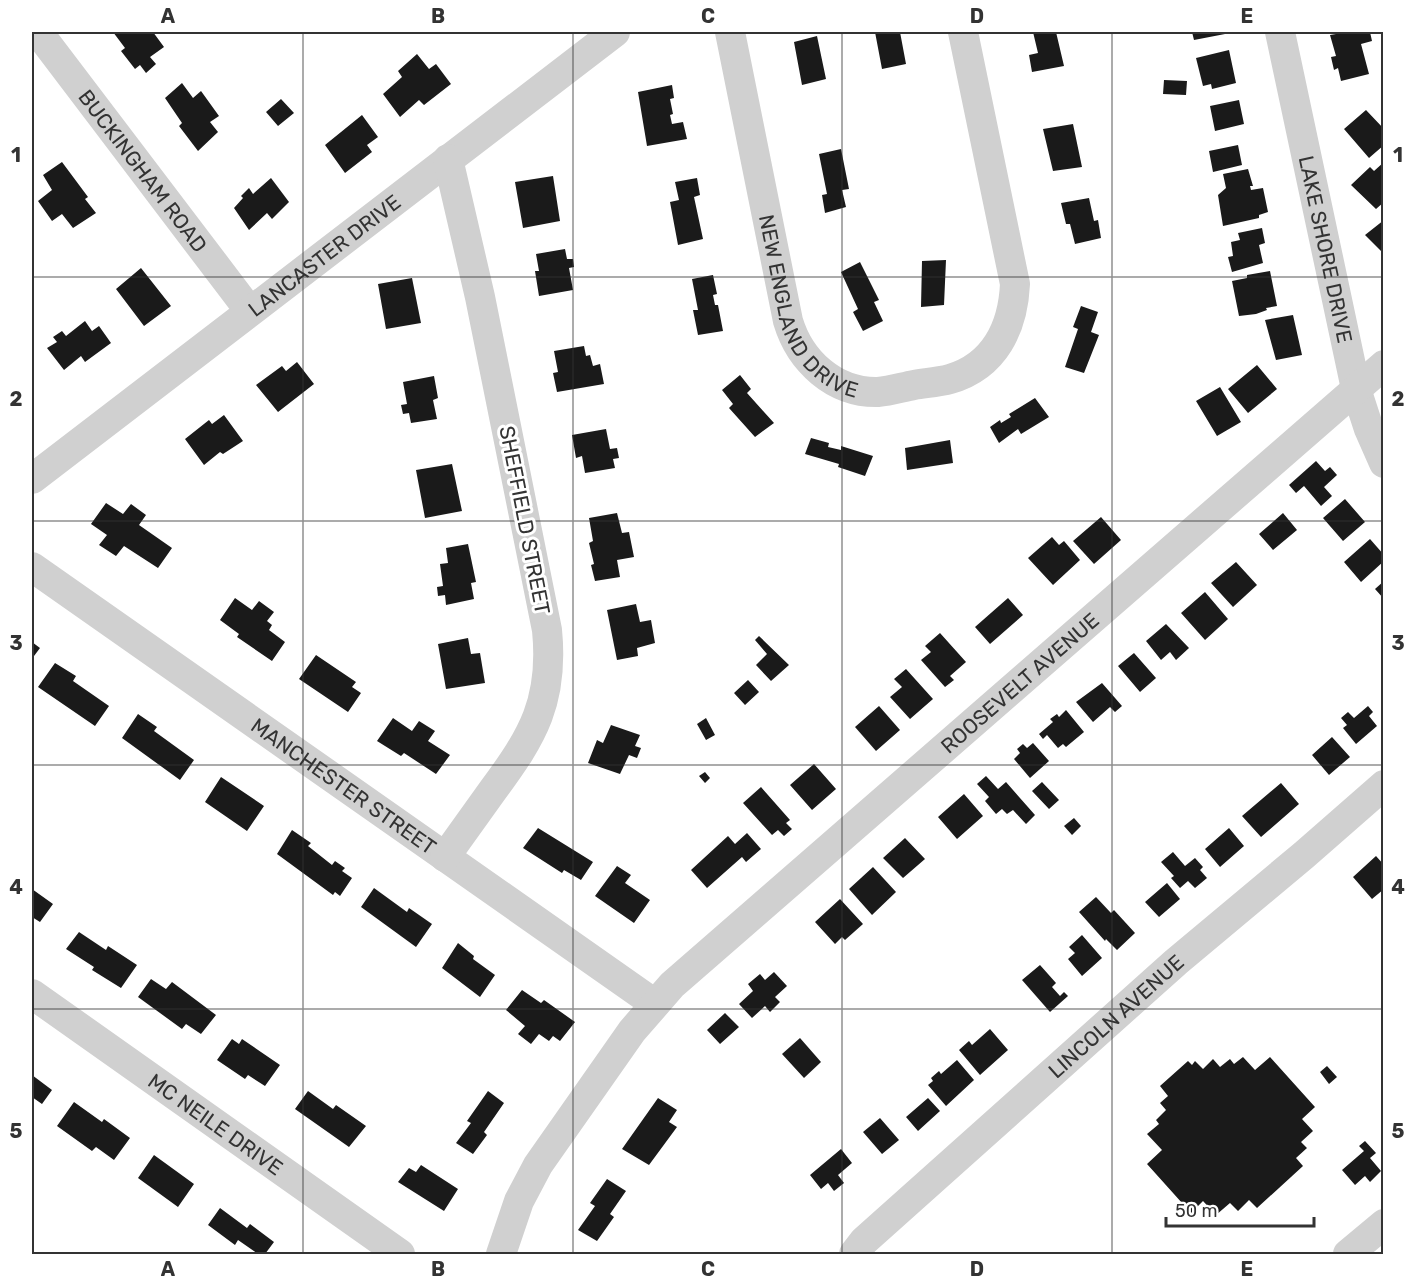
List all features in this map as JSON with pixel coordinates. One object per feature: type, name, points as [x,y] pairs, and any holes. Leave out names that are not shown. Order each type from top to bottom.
[{"type":"street","name":"BUCKINGHAM ROAD","points":[[38,32],[249,310]]},
{"type":"street","name":"LANCASTER DRIVE","points":[[32,479],[249,310],[615,32]]},
{"type":"street","name":"NEW ENGLAND DRIVE","points":[[730,32],[793,337],[807,360],[827,377],[852,388],[879,392],[950,379],[976,366],[987,357],[1003,336],[1014,304],[1016,284],[963,32]]},
{"type":"street","name":"LAKE SHORE DRIVE","points":[[1281,32],[1356,389],[1383,463]]},
{"type":"street","name":"SHEFFIELD STREET","points":[[445,857],[523,750],[535,726],[548,674],[549,647],[480,297],[447,159]]},
{"type":"street","name":"ROOSEVELT AVENUE","points":[[501,1254],[519,1201],[538,1165],[632,1031],[672,985],[1383,364]]},
{"type":"street","name":"MANCHESTER STREET","points":[[32,567],[655,1004]]},
{"type":"street","name":"LINCOLN AVENUE","points":[[854,1254],[864,1241],[1176,962],[1304,855],[1383,785]]},
{"type":"street","name":"MC NEILE DRIVE","points":[[32,994],[400,1254]]},
{"type":"street","points":[[1348,1254],[1383,1224]]},
{"type":"building","points":[[113,32],[153,32],[164,47],[150,57],[156,64],[146,73],[140,65],[135,69],[121,51],[125,48]]},
{"type":"building","points":[[875,32],[900,32],[906,64],[882,69]]},
{"type":"building","points":[[1033,32],[1056,32],[1064,66],[1032,72],[1029,55],[1038,53]]},
{"type":"building","points":[[1192,32],[1224,32],[1225,34],[1194,40]]},
{"type":"building","points":[[1370,32],[1372,41],[1361,44],[1369,74],[1341,81],[1338,68],[1334,70],[1331,57],[1336,56],[1330,35]]},
{"type":"building","points":[[817,36],[826,79],[802,85],[794,42]]},
{"type":"building","points":[[1229,50],[1236,83],[1212,89],[1211,84],[1203,86],[1196,58]]},
{"type":"building","points":[[417,54],[429,69],[436,64],[451,84],[424,105],[419,100],[400,117],[383,94],[402,77],[398,71]]},
{"type":"building","points":[[1164,80],[1187,81],[1186,95],[1163,94]]},
{"type":"building","points":[[182,83],[193,98],[201,91],[219,116],[210,122],[218,132],[198,151],[179,126],[182,123],[165,98]]},
{"type":"building","points":[[672,85],[674,98],[670,99],[673,114],[670,115],[672,124],[683,122],[687,139],[647,146],[638,92]]},
{"type":"building","points":[[281,99],[294,113],[278,126],[266,112]]},
{"type":"building","points":[[1239,100],[1244,124],[1215,131],[1210,106]]},
{"type":"building","points":[[1366,110],[1384,129],[1384,145],[1369,158],[1344,129]]},
{"type":"building","points":[[362,115],[378,137],[367,145],[372,152],[345,173],[325,145]]},
{"type":"building","points":[[1073,124],[1082,167],[1053,171],[1043,129]]},
{"type":"building","points":[[1238,145],[1242,165],[1213,172],[1209,151]]},
{"type":"building","points":[[841,149],[849,189],[842,190],[846,207],[825,213],[822,195],[827,194],[819,154]]},
{"type":"building","points":[[62,162],[88,197],[85,199],[96,213],[73,228],[62,214],[52,221],[38,201],[52,190],[43,175]]},
{"type":"building","points":[[1384,162],[1384,202],[1376,209],[1351,185],[1370,167],[1374,171]]},
{"type":"building","points":[[1248,169],[1253,186],[1250,186],[1251,190],[1263,188],[1268,212],[1259,215],[1259,218],[1223,226],[1218,195],[1226,188],[1223,174]]},
{"type":"building","points":[[553,176],[560,221],[523,228],[515,182]]},
{"type":"building","points":[[271,178],[289,202],[272,219],[267,213],[249,230],[234,208],[249,188],[253,194]]},
{"type":"building","points":[[697,178],[700,195],[694,197],[703,239],[678,245],[670,202],[679,200],[675,182]]},
{"type":"building","points":[[1089,198],[1094,221],[1098,220],[1101,238],[1075,244],[1070,224],[1066,224],[1061,203]]},
{"type":"building","points":[[1384,220],[1384,254],[1365,235]]},
{"type":"building","points":[[1262,228],[1265,243],[1259,245],[1263,263],[1232,272],[1228,257],[1233,256],[1231,242],[1240,240],[1238,233]]},
{"type":"building","points":[[565,249],[567,259],[573,259],[574,267],[569,268],[573,290],[539,296],[535,271],[539,271],[536,254]]},
{"type":"building","points":[[946,260],[944,305],[921,307],[922,261]]},
{"type":"building","points":[[860,262],[879,300],[874,302],[883,321],[863,331],[853,312],[858,309],[841,272]]},
{"type":"building","points":[[141,268],[171,306],[144,326],[116,289]]},
{"type":"building","points":[[1270,271],[1277,306],[1266,308],[1267,310],[1256,314],[1239,316],[1232,281],[1247,278],[1247,275]]},
{"type":"building","points":[[713,275],[717,294],[713,295],[715,305],[718,305],[723,331],[698,335],[693,310],[698,310],[692,279]]},
{"type":"building","points":[[412,278],[421,323],[386,329],[378,284]]},
{"type":"building","points":[[1081,306],[1098,312],[1091,332],[1099,335],[1084,373],[1065,367],[1078,329],[1073,327]]},
{"type":"building","points":[[1293,315],[1302,355],[1276,360],[1265,320]]},
{"type":"building","points":[[85,321],[92,331],[99,326],[111,343],[85,362],[81,356],[64,370],[47,348],[57,342],[53,337],[62,331],[66,336]]},
{"type":"building","points":[[584,346],[586,356],[590,355],[593,366],[600,364],[604,384],[557,392],[553,373],[558,372],[554,351]]},
{"type":"building","points":[[297,362],[314,384],[278,412],[256,385],[282,366],[286,371]]},
{"type":"building","points":[[1257,365],[1277,389],[1248,413],[1228,389]]},
{"type":"building","points":[[740,375],[751,389],[747,393],[774,423],[755,437],[729,408],[733,404],[722,390]]},
{"type":"building","points":[[434,376],[438,398],[433,400],[437,419],[411,423],[409,413],[403,414],[401,405],[407,404],[403,382]]},
{"type":"building","points":[[1220,387],[1241,422],[1217,436],[1196,401]]},
{"type":"building","points":[[1035,398],[1049,417],[1021,434],[1018,429],[999,443],[990,427],[1000,420],[1001,423],[1011,417],[1009,414]]},
{"type":"building","points":[[224,415],[243,441],[223,454],[220,452],[204,465],[185,439],[209,420],[212,424]]},
{"type":"building","points":[[606,429],[610,449],[617,448],[619,458],[613,459],[615,468],[585,473],[582,456],[576,458],[572,435]]},
{"type":"building","points":[[811,438],[829,443],[828,447],[841,450],[841,446],[873,456],[865,476],[838,467],[839,464],[805,454]]},
{"type":"building","points":[[950,440],[953,463],[907,470],[905,448]]},
{"type":"building","points":[[1316,461],[1325,471],[1330,467],[1337,475],[1324,487],[1332,496],[1321,506],[1304,486],[1296,493],[1289,485]]},
{"type":"building","points":[[452,464],[462,511],[425,518],[416,470]]},
{"type":"building","points":[[1345,499],[1365,522],[1343,541],[1323,518]]},
{"type":"building","points":[[106,503],[123,514],[131,504],[146,515],[139,525],[172,548],[158,568],[124,546],[116,556],[99,545],[107,535],[91,524]]},
{"type":"building","points":[[617,513],[622,533],[629,532],[634,557],[617,560],[620,577],[595,581],[591,565],[594,564],[589,543],[593,541],[589,518]]},
{"type":"building","points":[[1283,513],[1297,530],[1273,550],[1259,534]]},
{"type":"building","points":[[1101,517],[1121,540],[1094,564],[1073,541]]},
{"type":"building","points":[[1052,537],[1059,545],[1064,541],[1080,560],[1053,585],[1028,558]]},
{"type":"building","points":[[1370,539],[1384,555],[1384,561],[1361,582],[1344,562]]},
{"type":"building","points":[[468,544],[476,582],[471,583],[474,599],[446,605],[445,595],[438,596],[437,587],[443,586],[440,564],[448,563],[446,548]]},
{"type":"building","points":[[1236,562],[1257,585],[1233,607],[1211,583]]},
{"type":"building","points":[[1384,581],[1384,599],[1375,589]]},
{"type":"building","points":[[1205,592],[1228,619],[1205,640],[1181,613]]},
{"type":"building","points":[[235,598],[252,610],[259,601],[274,612],[267,621],[272,625],[269,630],[285,642],[272,661],[237,637],[239,634],[220,620]]},
{"type":"building","points":[[1008,598],[1023,615],[990,644],[975,627]]},
{"type":"building","points":[[636,604],[640,622],[651,620],[655,643],[637,648],[638,656],[617,660],[607,610]]},
{"type":"building","points":[[1166,624],[1189,648],[1176,660],[1170,652],[1161,660],[1146,641]]},
{"type":"building","points":[[940,633],[966,662],[950,676],[954,680],[945,687],[921,660],[931,652],[925,646]]},
{"type":"building","points":[[759,636],[789,665],[771,681],[756,665],[767,654],[755,640]]},
{"type":"building","points":[[468,638],[471,654],[480,653],[485,683],[446,689],[438,644]]},
{"type":"building","points":[[32,642],[40,648],[34,656],[32,655]]},
{"type":"building","points":[[1134,653],[1156,678],[1140,692],[1118,666]]},
{"type":"building","points":[[316,655],[356,682],[352,687],[361,693],[348,712],[299,679]]},
{"type":"building","points":[[55,663],[76,676],[73,681],[109,706],[95,726],[38,687]]},
{"type":"building","points":[[906,669],[933,699],[910,719],[890,697],[902,687],[894,679]]},
{"type":"building","points":[[748,680],[759,692],[745,705],[734,693]]},
{"type":"building","points":[[1102,683],[1122,706],[1115,712],[1110,707],[1093,722],[1076,702]]},
{"type":"building","points":[[879,706],[900,730],[876,751],[855,727]]},
{"type":"building","points":[[1368,706],[1373,712],[1369,716],[1377,726],[1356,744],[1343,728],[1347,725],[1341,718],[1348,712],[1354,718]]},
{"type":"building","points":[[1066,710],[1084,732],[1066,747],[1063,744],[1058,748],[1047,735],[1043,739],[1039,734],[1053,722],[1050,719],[1057,714],[1059,717]]},
{"type":"building","points":[[138,714],[157,727],[154,731],[194,760],[180,780],[122,738]]},
{"type":"building","points":[[393,718],[412,731],[419,721],[435,731],[428,741],[450,755],[436,774],[404,753],[401,756],[377,741]]},
{"type":"building","points":[[706,718],[715,735],[706,740],[697,724]]},
{"type":"building","points":[[611,725],[640,735],[635,746],[641,748],[637,758],[629,755],[620,774],[588,763],[597,740],[603,743]]},
{"type":"building","points":[[1332,737],[1350,757],[1329,775],[1312,755]]},
{"type":"building","points":[[1033,743],[1049,761],[1030,778],[1014,759],[1020,753],[1017,749],[1023,744],[1027,748]]},
{"type":"building","points":[[814,764],[836,789],[812,810],[790,785]]},
{"type":"building","points":[[705,772],[710,778],[705,783],[699,776]]},
{"type":"building","points":[[986,776],[998,789],[1006,782],[1035,815],[1026,824],[1013,810],[1007,814],[1002,809],[996,814],[985,801],[989,797],[977,784]]},
{"type":"building","points":[[221,777],[264,806],[247,831],[205,802]]},
{"type":"building","points":[[1042,782],[1059,800],[1049,809],[1032,791]]},
{"type":"building","points":[[1281,783],[1299,804],[1261,837],[1242,816]]},
{"type":"building","points":[[761,787],[790,820],[786,823],[792,829],[784,836],[778,830],[772,835],[743,803]]},
{"type":"building","points":[[964,794],[983,816],[957,839],[938,817]]},
{"type":"building","points":[[1074,818],[1081,826],[1072,835],[1064,826]]},
{"type":"building","points":[[538,828],[593,862],[581,880],[564,870],[562,873],[523,848]]},
{"type":"building","points":[[1229,828],[1244,846],[1220,867],[1205,849]]},
{"type":"building","points":[[292,830],[311,843],[308,846],[332,865],[335,861],[345,868],[342,871],[352,878],[340,896],[335,892],[333,895],[277,854]]},
{"type":"building","points":[[747,833],[761,849],[746,862],[742,857],[707,888],[691,870],[728,836],[735,844]]},
{"type":"building","points":[[905,838],[925,859],[903,878],[883,858]]},
{"type":"building","points":[[1173,852],[1185,866],[1195,858],[1203,867],[1200,870],[1207,878],[1195,888],[1188,881],[1180,888],[1171,878],[1174,876],[1161,862]]},
{"type":"building","points":[[1376,856],[1384,865],[1384,889],[1372,899],[1353,877]]},
{"type":"building","points":[[617,866],[631,875],[625,883],[650,900],[634,923],[595,896]]},
{"type":"building","points":[[873,867],[896,892],[872,915],[849,889]]},
{"type":"building","points":[[1167,883],[1180,899],[1159,917],[1145,902]]},
{"type":"building","points":[[374,888],[407,912],[409,908],[432,924],[416,947],[361,907]]},
{"type":"building","points":[[32,889],[53,904],[40,922],[32,917]]},
{"type":"building","points":[[1096,897],[1111,913],[1114,910],[1135,933],[1117,950],[1106,939],[1105,941],[1079,912]]},
{"type":"building","points":[[840,899],[863,924],[845,940],[842,937],[835,944],[815,922]]},
{"type":"building","points":[[79,932],[106,950],[108,946],[137,965],[121,988],[92,970],[94,967],[66,949]]},
{"type":"building","points":[[1082,935],[1102,958],[1082,976],[1068,959],[1075,953],[1069,947]]},
{"type":"building","points":[[458,943],[474,956],[473,959],[495,975],[480,997],[442,968]]},
{"type":"building","points":[[1040,965],[1056,983],[1052,987],[1060,996],[1064,992],[1068,996],[1050,1012],[1022,980]]},
{"type":"building","points":[[774,972],[787,986],[775,997],[780,1002],[770,1012],[765,1006],[752,1018],[739,1004],[753,991],[748,984],[760,974],[765,980]]},
{"type":"building","points":[[151,979],[166,989],[172,982],[216,1015],[201,1034],[186,1024],[182,1029],[138,997]]},
{"type":"building","points":[[522,990],[541,1003],[544,1000],[575,1022],[560,1041],[553,1036],[549,1041],[539,1034],[531,1044],[518,1034],[525,1026],[506,1010]]},
{"type":"building","points":[[725,1013],[739,1027],[720,1044],[707,1030]]},
{"type":"building","points":[[990,1029],[1008,1050],[980,1075],[959,1050],[969,1041],[972,1045]]},
{"type":"building","points":[[800,1038],[821,1062],[804,1078],[782,1054]]},
{"type":"building","points":[[232,1039],[239,1044],[242,1039],[280,1065],[265,1086],[248,1075],[245,1079],[217,1060]]},
{"type":"building","points":[[1243,1057],[1255,1070],[1270,1057],[1315,1107],[1302,1119],[1313,1131],[1301,1142],[1307,1148],[1296,1158],[1303,1166],[1257,1208],[1249,1200],[1238,1211],[1230,1203],[1216,1215],[1203,1201],[1191,1213],[1147,1164],[1162,1150],[1147,1134],[1159,1124],[1156,1120],[1166,1110],[1160,1103],[1168,1096],[1160,1086],[1188,1061],[1192,1065],[1195,1061],[1203,1069],[1213,1059],[1220,1067],[1230,1059],[1234,1064]]},
{"type":"building","points":[[957,1060],[974,1080],[946,1106],[928,1085],[933,1081],[931,1078],[939,1071],[941,1074]]},
{"type":"building","points":[[1327,1066],[1337,1077],[1329,1084],[1320,1072]]},
{"type":"building","points":[[32,1075],[52,1090],[42,1104],[32,1097]]},
{"type":"building","points":[[308,1091],[333,1109],[336,1105],[366,1126],[349,1147],[295,1109]]},
{"type":"building","points":[[488,1091],[504,1103],[484,1132],[487,1135],[473,1154],[456,1143],[471,1123],[467,1121]]},
{"type":"building","points":[[658,1098],[677,1110],[669,1122],[677,1127],[649,1165],[622,1149]]},
{"type":"building","points":[[928,1098],[940,1111],[918,1131],[906,1117]]},
{"type":"building","points":[[74,1102],[102,1122],[104,1119],[130,1138],[114,1160],[96,1147],[92,1151],[57,1126]]},
{"type":"building","points":[[880,1118],[899,1140],[882,1154],[863,1132]]},
{"type":"building","points":[[1365,1141],[1376,1153],[1370,1158],[1381,1171],[1370,1182],[1365,1176],[1355,1185],[1342,1170],[1364,1151],[1359,1146]]},
{"type":"building","points":[[841,1149],[852,1163],[838,1175],[844,1183],[834,1191],[828,1183],[821,1189],[810,1175]]},
{"type":"building","points":[[154,1155],[194,1184],[178,1207],[138,1178]]},
{"type":"building","points":[[421,1165],[458,1189],[444,1211],[398,1182],[409,1168],[416,1172]]},
{"type":"building","points":[[607,1179],[626,1191],[610,1214],[614,1217],[597,1241],[578,1230],[595,1206],[590,1203]]},
{"type":"building","points":[[220,1208],[247,1228],[250,1224],[274,1242],[265,1254],[258,1254],[238,1240],[235,1245],[208,1225]]}]
